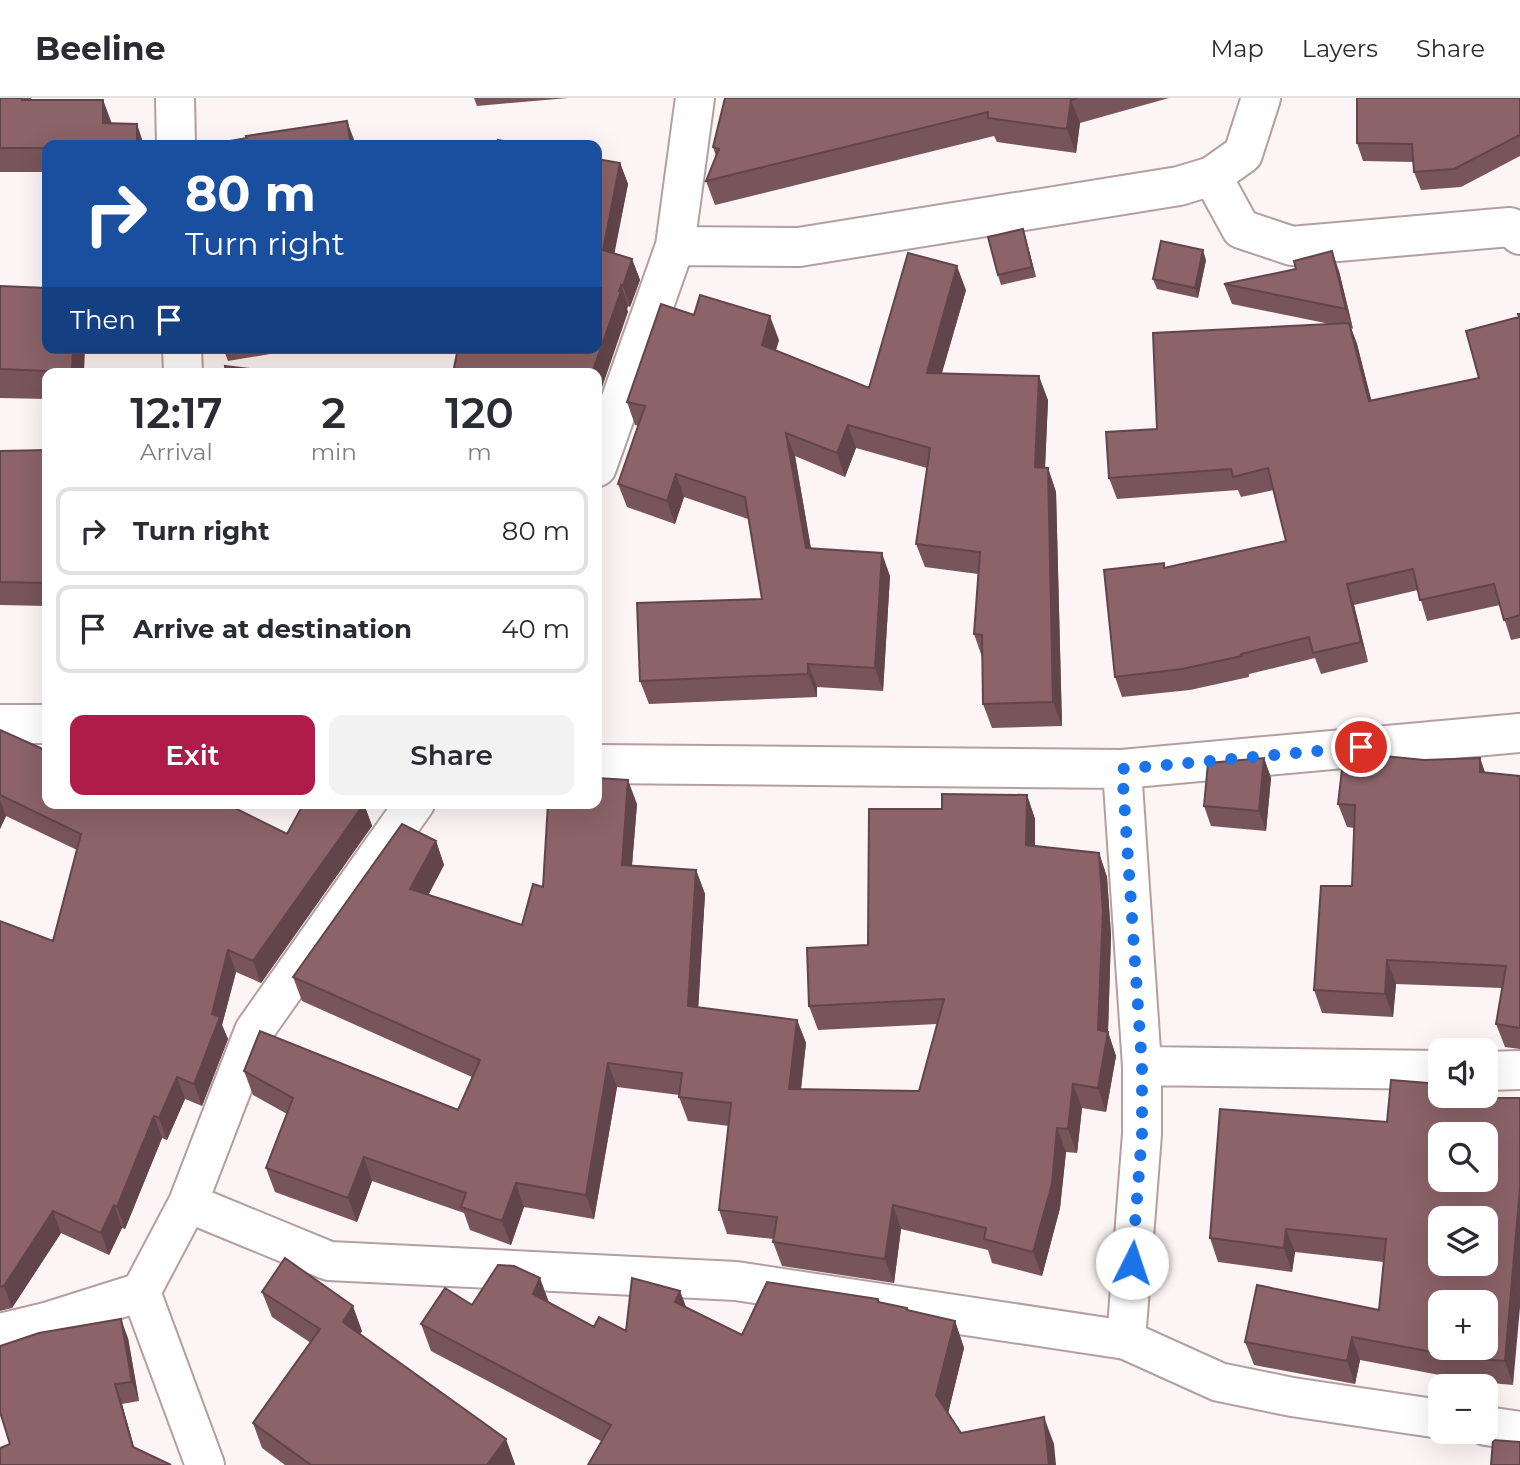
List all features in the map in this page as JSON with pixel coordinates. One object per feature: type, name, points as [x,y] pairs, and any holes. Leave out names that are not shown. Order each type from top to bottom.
[{"type":"street","points":[[175,98],[176,140]]},
{"type":"street","points":[[602,453],[675,246],[695,98]]},
{"type":"street","points":[[675,246],[799,247],[1179,186],[1212,176],[1243,154],[1261,98]]},
{"type":"street","points":[[1212,176],[1241,229],[1292,246],[1510,227],[1520,236]]},
{"type":"street","points":[[0,724],[42,724]]},
{"type":"street","points":[[602,764],[1122,769],[1520,733]]},
{"type":"street","points":[[1122,769],[1142,1066],[1142,1134],[1126,1340]]},
{"type":"street","points":[[0,1333],[46,1322],[141,1292],[188,1203],[254,1031],[411,809]]},
{"type":"street","points":[[1142,1066],[1428,1070]]},
{"type":"street","points":[[1498,1071],[1520,1070]]},
{"type":"street","points":[[188,1203],[329,1262],[736,1281],[1126,1340],[1219,1382],[1292,1397],[1428,1417]]},
{"type":"street","points":[[141,1292],[205,1465]]},
{"type":"street","points":[[1498,1428],[1520,1431]]},
{"type":"building","points":[[0,98],[103,100],[103,123],[137,124],[137,140],[42,140],[42,148],[0,148]]},
{"type":"building","points":[[725,98],[1077,98],[1071,100],[1067,129],[988,118],[988,112],[706,181],[719,149],[713,147]]},
{"type":"building","points":[[1357,98],[1520,98],[1520,135],[1454,169],[1414,172],[1412,144],[1357,143]]},
{"type":"building","points":[[347,121],[350,140],[235,140],[247,138],[246,136]]},
{"type":"building","points":[[602,160],[620,163],[603,250],[632,259],[602,345]]},
{"type":"building","points":[[1023,229],[1032,267],[998,275],[988,237]]},
{"type":"building","points":[[1161,241],[1203,250],[1195,288],[1153,279]]},
{"type":"building","points":[[1332,251],[1346,309],[1224,284],[1296,269],[1294,261]]},
{"type":"building","points":[[908,253],[957,266],[927,373],[1039,376],[1035,467],[1048,468],[1053,702],[983,704],[982,635],[974,634],[980,552],[916,544],[930,448],[848,425],[837,453],[786,433],[806,548],[882,553],[875,668],[808,664],[808,674],[640,681],[637,603],[762,599],[745,497],[676,474],[667,501],[618,484],[645,406],[627,402],[661,304],[694,315],[700,295],[770,316],[762,345],[869,388]]},
{"type":"building","points":[[0,286],[42,288],[42,354],[73,354],[72,368],[42,368],[42,371],[0,369]]},
{"type":"building","points":[[1520,314],[1520,615],[1504,620],[1494,584],[1420,600],[1413,569],[1347,584],[1361,642],[1313,653],[1309,637],[1182,669],[1115,677],[1104,570],[1164,563],[1164,568],[1286,541],[1268,468],[1233,477],[1231,469],[1109,478],[1106,432],[1157,429],[1153,333],[1349,323],[1369,401],[1479,378],[1466,331],[1519,317]]},
{"type":"building","points":[[457,354],[599,354],[594,368],[454,368]]},
{"type":"building","points":[[42,450],[42,583],[0,582],[0,451]]},
{"type":"building","points":[[0,730],[42,749],[42,809],[237,809],[287,834],[301,809],[360,809],[253,961],[228,950],[212,1014],[220,1017],[194,1084],[177,1077],[159,1118],[154,1116],[117,1207],[114,1205],[101,1233],[53,1211],[4,1286],[0,1287],[0,921],[53,941],[81,834],[0,795]]},
{"type":"building","points":[[1344,752],[1424,760],[1480,758],[1480,772],[1520,776],[1520,1028],[1496,1024],[1506,966],[1387,960],[1385,994],[1314,990],[1321,886],[1352,886],[1355,805],[1338,804]]},
{"type":"building","points":[[1264,758],[1259,811],[1204,806],[1208,763]]},
{"type":"building","points":[[602,778],[628,780],[622,865],[696,870],[688,1006],[797,1020],[789,1089],[919,1091],[944,999],[809,1006],[807,948],[868,945],[869,809],[942,809],[942,794],[1027,795],[1026,845],[1099,853],[1103,911],[1098,1030],[1108,1032],[1098,1088],[1073,1084],[1068,1129],[1057,1128],[1052,1184],[1033,1252],[984,1239],[986,1228],[893,1205],[885,1259],[773,1242],[777,1217],[719,1210],[731,1103],[679,1097],[682,1073],[608,1063],[586,1195],[516,1183],[502,1221],[461,1207],[466,1193],[364,1157],[348,1198],[266,1168],[293,1098],[244,1071],[260,1031],[458,1110],[480,1060],[293,977],[402,824],[436,841],[410,889],[522,925],[533,884],[543,887],[548,809],[602,809]]},
{"type":"building","points":[[1391,1080],[1428,1083],[1428,1108],[1498,1108],[1498,1098],[1520,1098],[1520,1188],[1505,1361],[1492,1360],[1498,1360],[1498,1290],[1428,1290],[1428,1351],[1352,1337],[1347,1361],[1245,1342],[1257,1285],[1379,1310],[1386,1239],[1286,1229],[1284,1248],[1210,1238],[1220,1109],[1387,1122]]},
{"type":"building","points":[[285,1258],[353,1306],[343,1322],[506,1439],[487,1465],[311,1465],[253,1423],[320,1329],[262,1292]]},
{"type":"building","points":[[498,1265],[514,1266],[540,1278],[533,1294],[594,1327],[599,1317],[626,1331],[632,1278],[680,1291],[675,1302],[742,1335],[767,1282],[878,1299],[878,1302],[955,1321],[936,1395],[961,1433],[1044,1417],[1049,1465],[588,1465],[611,1425],[421,1324],[445,1288],[472,1305]]},
{"type":"building","points":[[121,1319],[132,1382],[115,1384],[133,1447],[171,1465],[0,1465],[0,1448],[10,1444],[0,1412],[0,1346],[39,1333]]},
{"type":"building","points":[[1498,1440],[1520,1442],[1520,1465],[1491,1465],[1493,1444],[1498,1444]]},
{"type":"route","points":[[1132,1263],[1142,1134],[1142,1066],[1122,769],[1361,747]]}]
